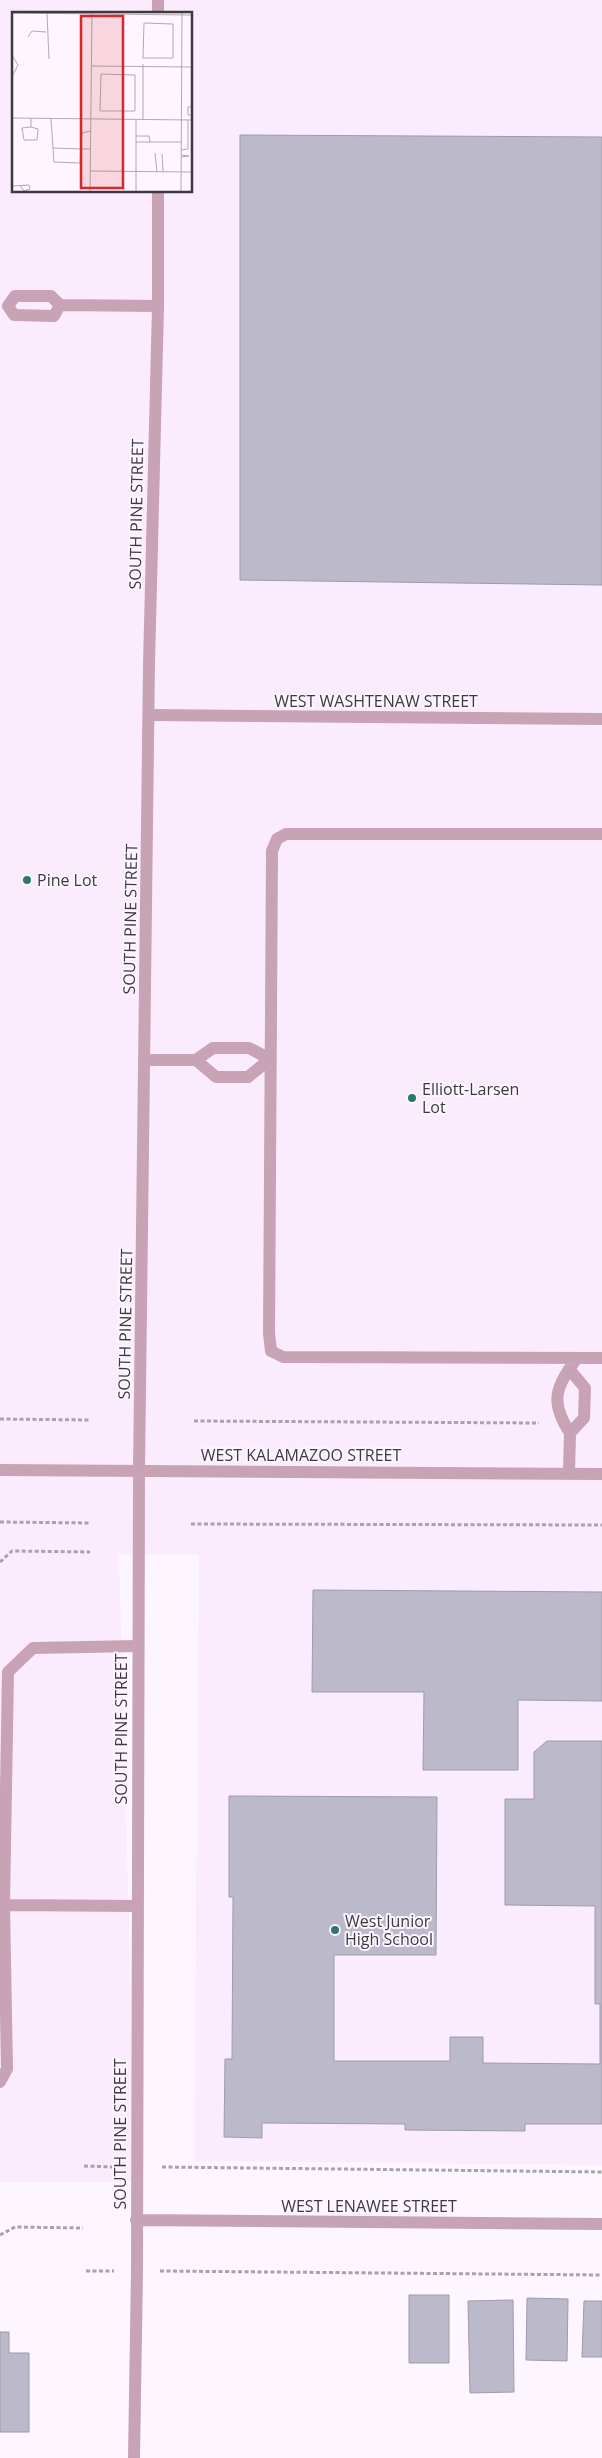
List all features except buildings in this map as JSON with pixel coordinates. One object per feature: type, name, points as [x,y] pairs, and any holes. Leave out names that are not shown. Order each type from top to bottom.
[{"type":"street","name":"SOUTH PINE STREET","points":[[134,2458],[137,2271],[139,1470],[149,715],[158,306],[158,192]]},
{"type":"street","points":[[60,305],[54,316],[14,315],[4,306],[15,296],[51,296],[60,305],[158,306]]},
{"type":"street","name":"WEST WASHTENAW STREET","points":[[149,715],[602,719]]},
{"type":"street","points":[[602,834],[286,834],[277,839],[272,851],[269,1333],[271,1351],[283,1357],[602,1358]]},
{"type":"street","points":[[144,1060],[196,1060],[213,1048],[248,1048],[270,1059]]},
{"type":"street","points":[[196,1060],[216,1077],[248,1077],[270,1059]]},
{"type":"street","points":[[569,1473],[566,1428],[558,1415],[558,1388],[577,1358]]},
{"type":"street","points":[[566,1428],[584,1418],[585,1388],[569,1369]]},
{"type":"street","name":"WEST KALAMAZOO STREET","points":[[0,1470],[602,1474]]},
{"type":"street","points":[[0,2082],[7,2069],[2,1905],[8,1672],[33,1648],[138,1646]]},
{"type":"street","points":[[2,1905],[137,1906]]},
{"type":"street","name":"WEST LENAWEE STREET","points":[[136,2220],[602,2224]]},
{"type":"path","points":[[0,1419],[90,1420]]},
{"type":"path","points":[[194,1421],[566,1428]]},
{"type":"path","points":[[0,1522],[90,1523]]},
{"type":"path","points":[[191,1524],[602,1525]]},
{"type":"path","points":[[0,1562],[12,1551],[90,1552]]},
{"type":"path","points":[[84,2166],[602,2172]]},
{"type":"path","points":[[0,2236],[15,2227],[83,2228]]},
{"type":"path","points":[[86,2271],[602,2275]]},
{"type":"shaded area","points":[[0,0],[602,0],[602,2165],[194,2161],[199,1555],[119,1555],[136,2182],[0,2182]]},
{"type":"place","name":"Pine Lot","points":[[27,880]]},
{"type":"place","name":"Elliott-Larsen Lot","points":[[412,1098]]},
{"type":"place","name":"West Junior High School","points":[[335,1930]]}]
